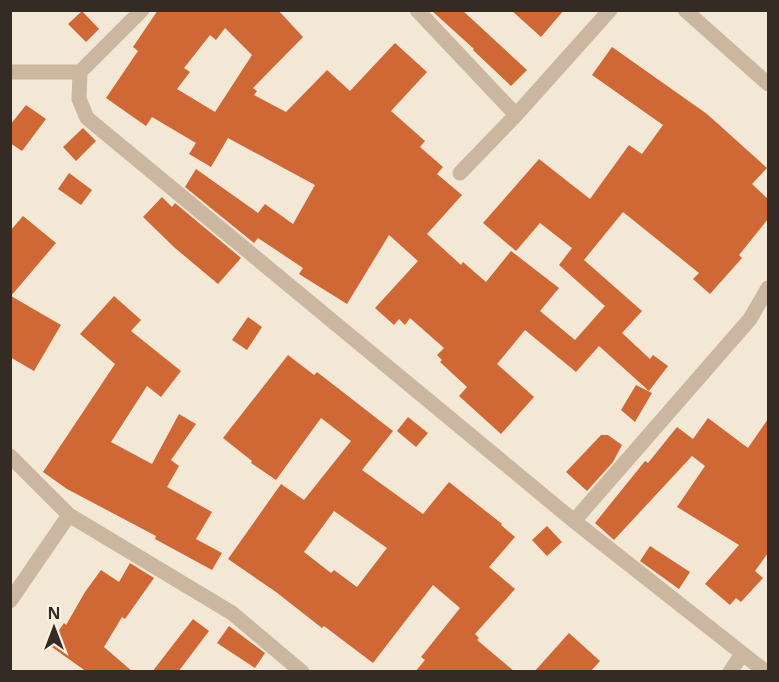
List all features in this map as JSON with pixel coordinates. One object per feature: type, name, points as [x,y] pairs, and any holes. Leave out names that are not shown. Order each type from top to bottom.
[{"type":"street","points":[[142,10],[80,72],[79,99],[87,118],[574,521],[766,672]]},
{"type":"street","points":[[417,10],[516,115]]},
{"type":"street","points":[[460,173],[516,115],[610,10]]},
{"type":"street","points":[[685,10],[768,84]]},
{"type":"street","points":[[10,72],[80,72]]},
{"type":"street","points":[[574,521],[750,318],[768,288]]},
{"type":"street","points":[[10,456],[69,515],[232,613],[302,672]]},
{"type":"street","points":[[10,601],[69,515]]},
{"type":"street","points":[[730,672],[742,654]]},
{"type":"building","points":[[158,10],[278,10],[303,37],[253,88],[257,91],[254,95],[286,112],[327,70],[350,91],[395,43],[427,72],[391,111],[425,141],[420,147],[443,167],[437,174],[462,195],[427,234],[461,265],[463,262],[486,282],[511,251],[559,288],[540,311],[575,340],[605,306],[559,265],[572,248],[540,223],[516,251],[483,223],[539,159],[590,199],[629,145],[642,154],[663,125],[592,75],[612,47],[707,114],[767,168],[752,184],[768,199],[768,219],[739,255],[742,258],[710,294],[693,279],[699,273],[623,212],[584,260],[642,311],[622,333],[650,359],[653,355],[668,366],[649,391],[599,346],[576,372],[525,330],[497,364],[534,397],[501,434],[459,396],[467,387],[440,362],[442,360],[437,355],[444,348],[410,318],[405,325],[399,319],[394,325],[375,308],[418,261],[389,235],[347,304],[299,274],[303,268],[258,238],[254,243],[185,187],[196,169],[258,213],[265,204],[293,224],[315,185],[228,138],[211,167],[189,154],[196,143],[152,117],[146,126],[106,98],[138,51],[133,47]],"holes":[[[225,28],[252,55],[215,112],[177,89],[190,72],[184,68],[210,35],[216,40]]]},
{"type":"building","points":[[431,10],[462,10],[527,70],[511,86]]},
{"type":"building","points":[[511,10],[564,10],[541,37]]},
{"type":"building","points":[[82,11],[99,29],[86,42],[68,24]]},
{"type":"building","points":[[26,105],[46,119],[22,151],[10,143],[10,125]]},
{"type":"building","points":[[83,128],[96,141],[76,161],[63,147]]},
{"type":"building","points":[[69,173],[92,190],[81,205],[58,189]]},
{"type":"building","points":[[162,197],[172,207],[175,203],[241,258],[218,284],[143,217]]},
{"type":"building","points":[[23,216],[56,243],[11,296],[61,325],[34,371],[10,357],[10,231]]},
{"type":"building","points":[[114,296],[141,320],[131,331],[181,371],[161,397],[147,386],[111,442],[152,464],[179,414],[196,424],[171,460],[179,466],[167,487],[212,512],[196,539],[222,553],[212,570],[155,539],[156,536],[67,489],[43,472],[115,364],[80,334]]},
{"type":"building","points":[[248,317],[262,327],[247,350],[232,340]]},
{"type":"building","points":[[288,355],[314,375],[317,372],[393,431],[362,470],[423,514],[449,482],[515,537],[489,567],[515,589],[475,634],[479,638],[477,640],[515,672],[415,672],[425,660],[421,657],[460,608],[433,585],[373,663],[228,559],[281,484],[304,500],[351,441],[321,418],[276,480],[251,463],[252,461],[223,438]],"holes":[[[334,511],[387,548],[357,587],[334,570],[331,573],[304,552]]]},
{"type":"building","points":[[636,385],[652,393],[635,422],[621,410]]},
{"type":"building","points":[[408,417],[428,433],[416,447],[397,431]]},
{"type":"building","points":[[708,418],[748,448],[768,419],[768,553],[755,571],[763,578],[741,602],[736,598],[730,605],[705,584],[739,545],[677,507],[705,466],[692,456],[614,540],[595,523],[645,461],[648,463],[677,427],[693,439]]},
{"type":"building","points":[[601,435],[608,435],[622,445],[613,462],[587,491],[566,472]]},
{"type":"building","points":[[547,526],[562,542],[547,556],[532,540]]},
{"type":"building","points":[[650,546],[690,572],[679,589],[640,561]]},
{"type":"building","points":[[130,563],[154,578],[125,619],[122,617],[104,647],[133,672],[87,672],[49,645],[64,623],[66,625],[101,570],[119,582]]},
{"type":"building","points":[[193,619],[209,631],[178,672],[152,672]]},
{"type":"building","points":[[229,626],[265,653],[255,668],[217,643]]},
{"type":"building","points":[[569,633],[600,661],[590,672],[534,672]]}]
